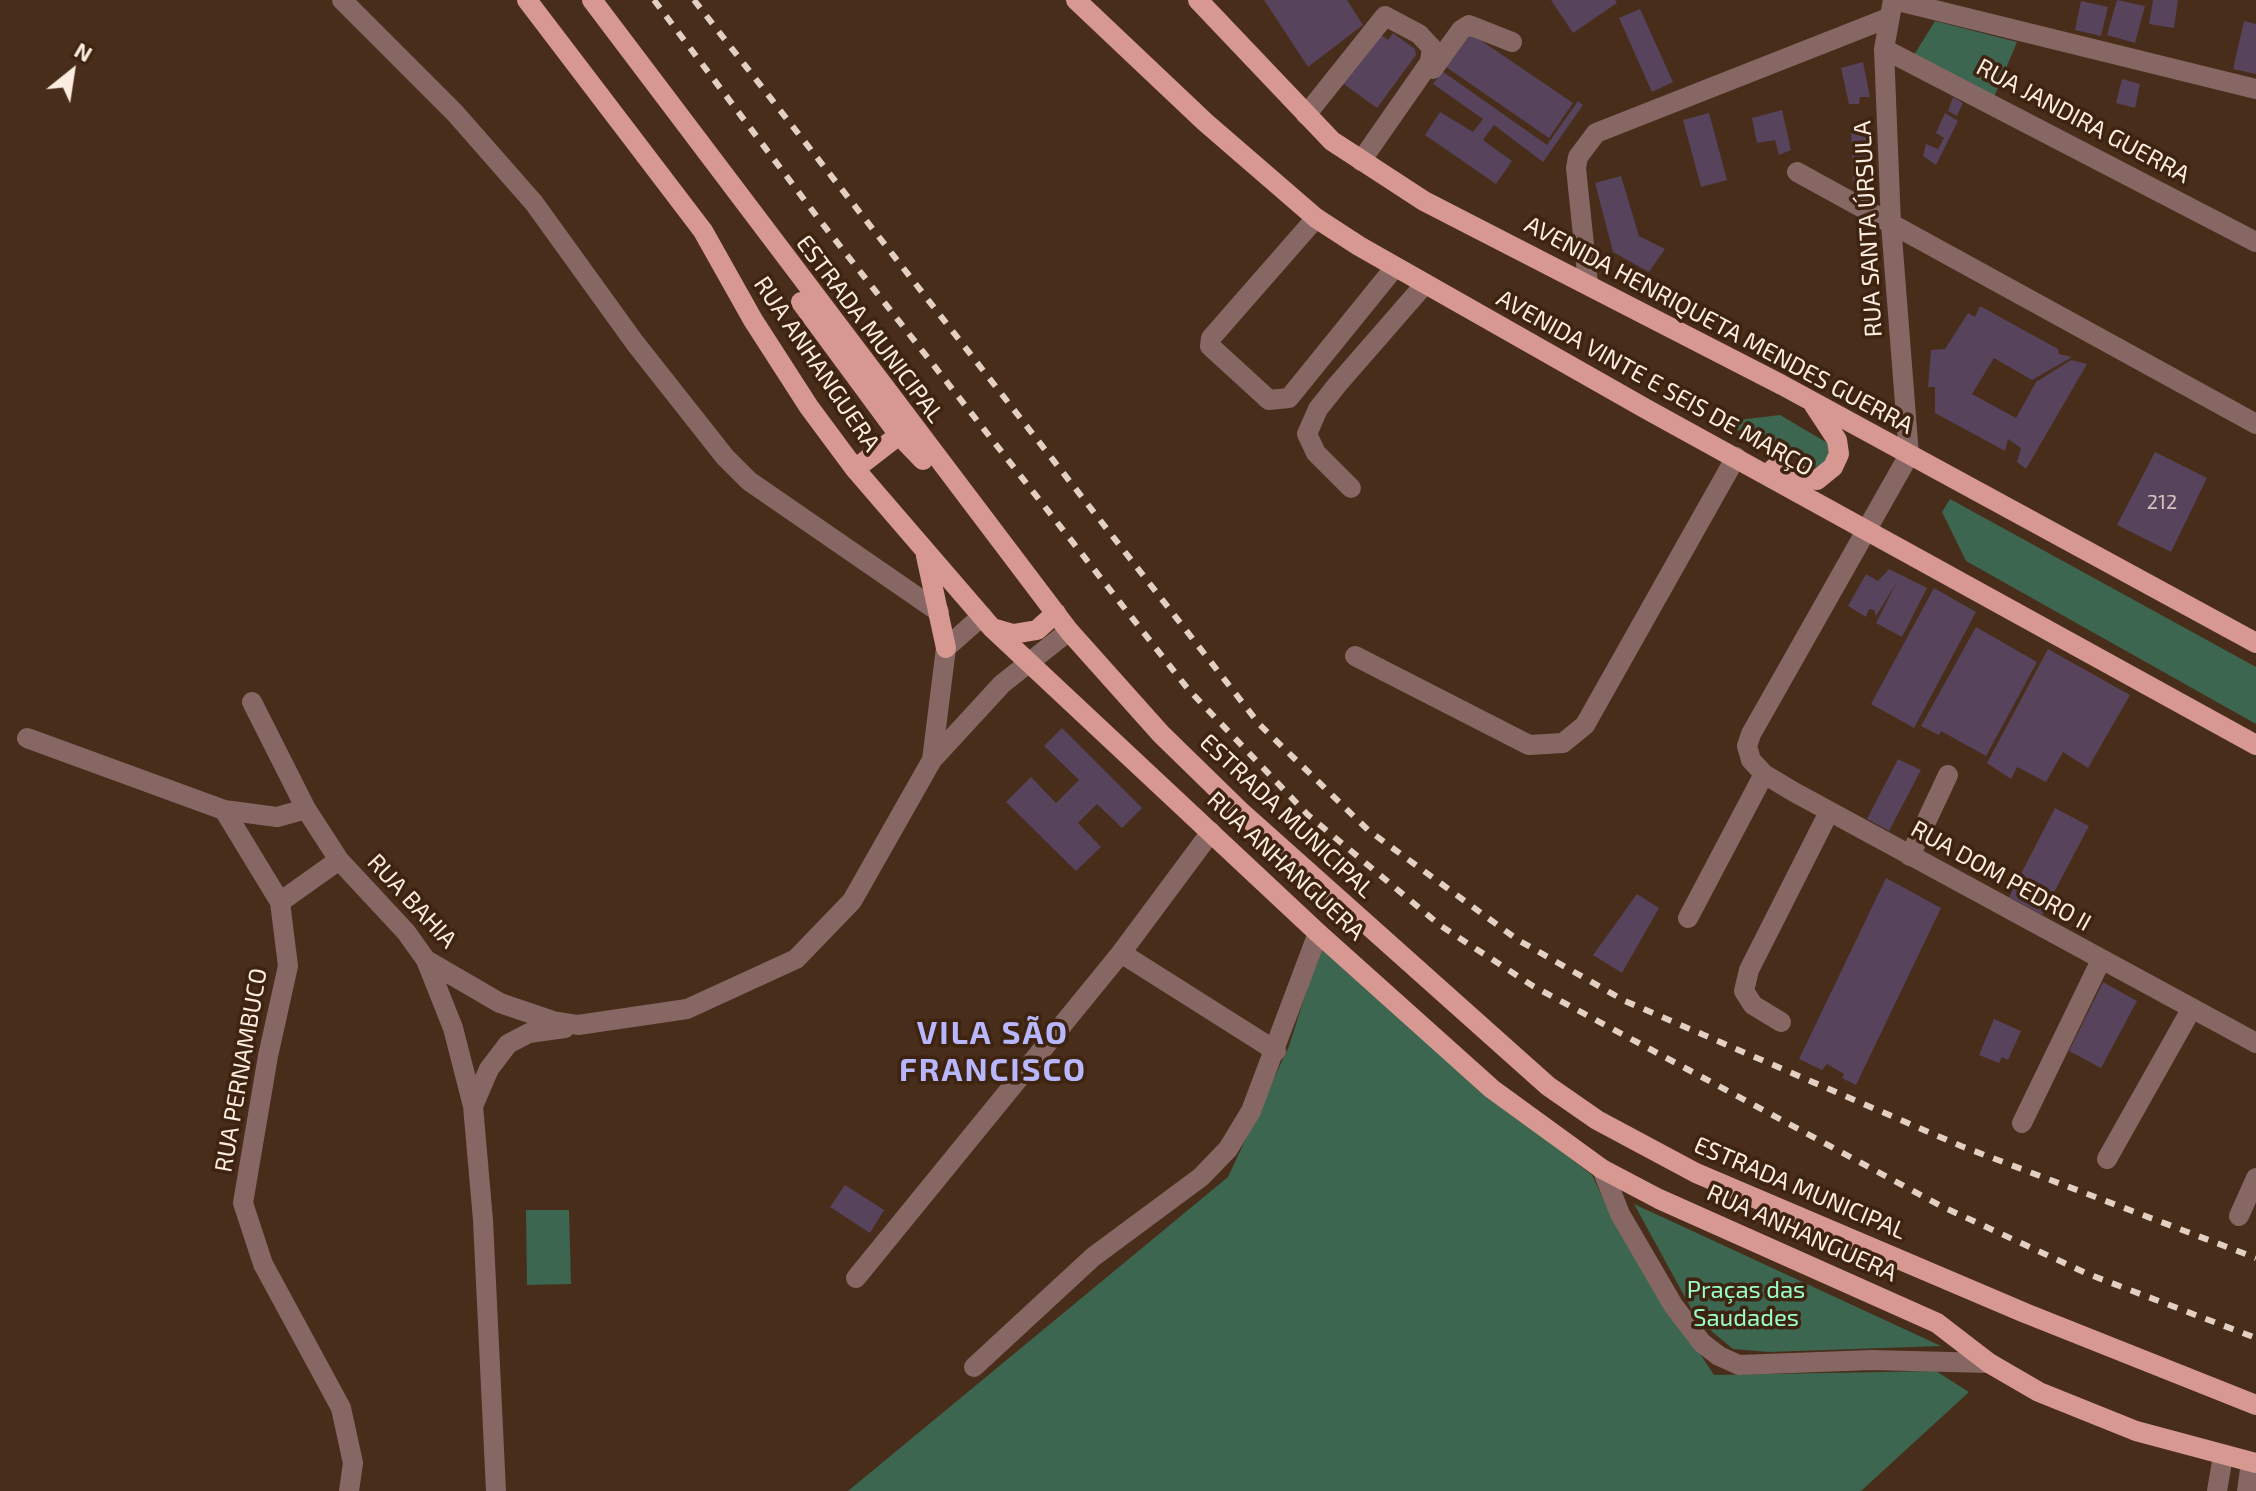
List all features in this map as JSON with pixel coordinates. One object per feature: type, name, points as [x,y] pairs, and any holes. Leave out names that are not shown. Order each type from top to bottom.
[{"type":"main road","name":"RUA ANHANGUERA","points":[[527,0],[703,231],[753,320],[809,407],[855,469],[925,553],[987,622],[1318,933],[1492,1089],[1602,1169],[1659,1199],[1937,1323],[1989,1363],[2067,1405],[2147,1435],[2254,1462]]},
{"type":"main road","name":"ESTRADA MUNICIPAL","points":[[592,0],[1069,631],[1161,734],[1240,811],[1548,1086],[1597,1120],[1651,1150],[1756,1199],[2185,1380],[2256,1405]]},
{"type":"main road","name":"AVENIDA VINTE E SEIS DE MARÇO","points":[[1076,0],[1205,122],[1316,218],[1425,284],[2256,745]]},
{"type":"main road","name":"AVENIDA HENRIQUETA MENDES GUERRA","points":[[1198,0],[1332,141],[1424,201],[1812,401],[2256,643]]},
{"type":"main road","points":[[735,193],[758,243],[899,435],[953,499],[984,522]]},
{"type":"main road","points":[[1736,457],[1808,480],[1824,477],[1837,460],[1839,447],[1812,401]]},
{"type":"main road","points":[[855,469],[899,435]]},
{"type":"main road","points":[[925,553],[946,648]]},
{"type":"main road","points":[[987,622],[1013,634],[1037,630],[1056,613]]},
{"type":"street","points":[[342,0],[455,113],[534,203],[635,343],[725,457],[749,481],[939,612]]},
{"type":"street","points":[[1588,283],[1576,168],[1578,157],[1596,133],[1892,6],[2256,89]]},
{"type":"street","name":"RUA SANTA ÚRSULA","points":[[1892,6],[1884,49],[1891,224],[1909,455]]},
{"type":"street","points":[[1306,115],[1385,16],[1419,34],[1432,48],[1430,62],[1365,163]]},
{"type":"street","points":[[1365,163],[1461,30],[1469,25],[1479,27],[1512,42]]},
{"type":"street","name":"RUA JANDIRA GUERRA","points":[[1884,49],[2256,242]]},
{"type":"street","points":[[1797,172],[2256,424]]},
{"type":"street","points":[[1316,218],[1211,338],[1210,346],[1269,400],[1289,398],[1395,267]]},
{"type":"street","points":[[1351,488],[1316,453],[1307,434],[1318,409],[1425,284]]},
{"type":"street","points":[[1688,918],[1764,774],[1751,760],[1747,746],[1751,734],[1909,455]]},
{"type":"street","points":[[1355,656],[1529,745],[1563,743],[1585,725],[1736,457]]},
{"type":"street","points":[[932,760],[946,648],[987,622]]},
{"type":"street","points":[[932,760],[1002,684],[1033,663],[1069,631]]},
{"type":"street","name":"RUA BAHIA","points":[[252,702],[306,809],[339,860],[406,932],[426,960],[500,1003],[553,1021],[578,1025],[687,1009],[760,979],[796,959],[852,901],[932,760]]},
{"type":"street","points":[[27,738],[224,810],[277,817],[306,809]]},
{"type":"street","name":"RUA DOM PEDRO II","points":[[1764,774],[2256,1043]]},
{"type":"street","points":[[1910,856],[1948,775]]},
{"type":"street","name":"RUA PERNAMBUCO","points":[[224,810],[280,902],[288,966],[268,1056],[243,1203],[263,1264],[341,1408],[350,1436],[353,1463],[349,1491]]},
{"type":"street","points":[[1781,1022],[1753,1005],[1744,991],[1749,970],[1829,812]]},
{"type":"street","points":[[856,1278],[1121,953],[1211,832]]},
{"type":"street","points":[[280,902],[339,860]]},
{"type":"street","points":[[974,1367],[1093,1257],[1201,1177],[1228,1149],[1251,1111],[1276,1051],[1318,933]]},
{"type":"street","points":[[1121,953],[1276,1051]]},
{"type":"street","points":[[426,960],[453,1028],[473,1106],[483,1220],[496,1491]]},
{"type":"street","points":[[2022,1123],[2101,960]]},
{"type":"street","points":[[2107,1159],[2192,1008]]},
{"type":"street","points":[[473,1106],[489,1069],[508,1044],[529,1033],[578,1025]]},
{"type":"street","points":[[1602,1169],[1620,1214],[1673,1305],[1702,1343],[1719,1356],[1739,1365],[1872,1360],[1989,1363]]},
{"type":"street","points":[[2239,1216],[2256,1178]]},
{"type":"street","points":[[2217,1491],[2223,1456]]},
{"type":"street","points":[[2247,1491],[2254,1462]]},
{"type":"green space","points":[[1935,21],[2017,42],[1994,97],[1914,55]]},
{"type":"green space","points":[[1780,415],[1836,448],[1827,468],[1809,467],[1766,437],[1737,430],[1730,421]]},
{"type":"green space","points":[[1950,499],[2256,667],[2256,724],[1966,561],[1942,512]]},
{"type":"green space","points":[[1320,948],[1469,1080],[1592,1175],[1618,1230],[1714,1375],[1936,1371],[1969,1392],[1861,1491],[848,1491],[1228,1177],[1289,1046]]},
{"type":"green space","name":"Praças das Saudades","points":[[1634,1204],[1941,1346],[1769,1352],[1733,1349],[1697,1319]]},
{"type":"green space","points":[[526,1210],[569,1210],[571,1284],[527,1285]]},
{"type":"building","points":[[1264,0],[1347,0],[1363,25],[1308,67]]},
{"type":"building","points":[[1551,0],[1615,0],[1617,3],[1573,33]]},
{"type":"building","points":[[2117,0],[2145,6],[2135,43],[2107,35]]},
{"type":"building","points":[[2153,0],[2178,0],[2174,28],[2149,24]]},
{"type":"building","points":[[2081,1],[2108,7],[2101,36],[2075,30]]},
{"type":"building","points":[[1640,9],[1673,82],[1652,92],[1619,18]]},
{"type":"building","points":[[2244,21],[2256,24],[2256,74],[2233,69]]},
{"type":"building","points":[[1377,32],[1388,40],[1393,33],[1415,49],[1416,55],[1377,108],[1341,82]]},
{"type":"building","points":[[1470,33],[1573,103],[1549,138],[1446,67]]},
{"type":"building","points":[[1863,62],[1870,97],[1860,97],[1859,104],[1849,104],[1841,68]]},
{"type":"building","points":[[1442,71],[1547,145],[1578,101],[1583,105],[1543,162],[1494,125],[1483,140],[1512,161],[1496,184],[1425,135],[1440,112],[1473,132],[1483,119],[1433,84]]},
{"type":"building","points":[[2122,79],[2140,84],[2135,108],[2116,103]]},
{"type":"building","points":[[1953,97],[1963,103],[1957,116],[1948,111]]},
{"type":"building","points":[[1782,110],[1791,150],[1779,155],[1775,140],[1757,143],[1752,118]]},
{"type":"building","points":[[1709,113],[1727,180],[1701,187],[1683,120]]},
{"type":"building","points":[[1945,113],[1958,121],[1936,165],[1923,156],[1926,144],[1938,149],[1944,138],[1936,133]]},
{"type":"building","points":[[1851,127],[1868,128],[1872,189],[1853,187]]},
{"type":"building","points":[[1621,176],[1639,236],[1665,249],[1649,272],[1613,252],[1595,183]]},
{"type":"building","points":[[1980,306],[2058,349],[2059,354],[2072,357],[2032,380],[1994,358],[1972,394],[2016,418],[2036,382],[2071,360],[2087,364],[2026,469],[2017,462],[2021,448],[2008,439],[2005,451],[1935,413],[1935,387],[1928,387],[1931,350],[1945,349],[1968,313],[1975,317]]},
{"type":"building","points":[[2155,452],[2207,478],[2171,552],[2117,525]]},
{"type":"building","points":[[1889,569],[1927,588],[1902,637],[1876,623],[1897,582],[1876,616],[1874,610],[1869,609],[1866,617],[1848,606],[1866,574],[1878,581]]},
{"type":"building","points":[[1934,588],[1976,612],[1914,728],[1871,704]]},
{"type":"building","points":[[1976,627],[2037,662],[1986,756],[1941,731],[1939,735],[1921,726]]},
{"type":"building","points":[[2048,649],[2130,695],[2088,768],[2063,752],[2046,782],[2017,767],[2011,779],[1987,763]]},
{"type":"building","points":[[1062,728],[1142,808],[1122,828],[1097,804],[1078,823],[1101,847],[1076,871],[1006,802],[1031,777],[1056,803],[1079,780],[1044,746]]},
{"type":"building","points":[[1898,759],[1921,770],[1889,831],[1867,819]]},
{"type":"building","points":[[2055,808],[2089,826],[2042,915],[2009,897]]},
{"type":"building","points":[[1886,878],[1941,908],[1856,1085],[1842,1078],[1844,1074],[1827,1064],[1822,1070],[1799,1059]]},
{"type":"building","points":[[1637,894],[1659,908],[1622,973],[1593,955]]},
{"type":"building","points":[[2103,982],[2137,1001],[2101,1068],[2069,1051]]},
{"type":"building","points":[[1994,1019],[2021,1031],[2008,1060],[2002,1057],[1999,1063],[1979,1055]]},
{"type":"building","points":[[845,1185],[884,1210],[870,1233],[830,1207]]},
{"type":"railway","points":[[654,0],[818,218],[1188,689],[1308,815],[1441,926],[1533,986],[1941,1206],[2088,1274],[2256,1338]]},
{"type":"railway","points":[[694,0],[1260,725],[1368,830],[1518,940],[1625,1001],[1961,1146],[2256,1258]]},
{"type":"district","name":"VILA SÃO FRANCISCO","points":[[993,1052]]}]
